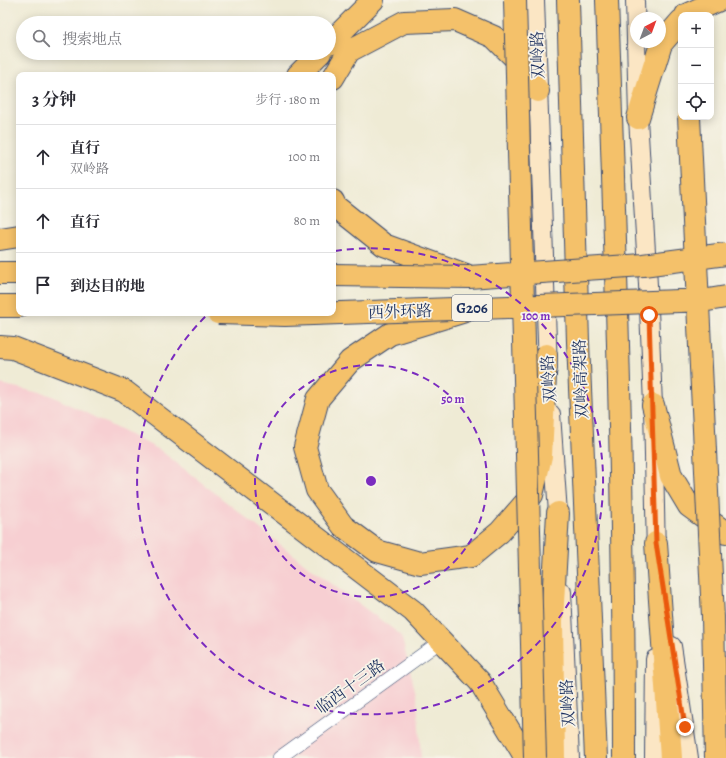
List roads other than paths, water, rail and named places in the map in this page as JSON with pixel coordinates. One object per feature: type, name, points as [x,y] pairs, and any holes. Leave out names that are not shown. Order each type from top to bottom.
[{"type":"highway","points":[[336,37],[373,0]]},
{"type":"highway","points":[[515,0],[526,757]]},
{"type":"highway","name":"双岭高架路","points":[[568,0],[578,335],[596,758]]},
{"type":"highway","points":[[607,0],[624,630],[624,758]]},
{"type":"highway","points":[[683,0],[685,12]]},
{"type":"highway","points":[[692,12],[719,0]]},
{"type":"highway","points":[[336,73],[349,51],[404,22],[455,20],[494,36],[517,60],[538,90]]},
{"type":"highway","points":[[638,118],[661,44],[678,24]]},
{"type":"highway","points":[[301,72],[313,60]]},
{"type":"highway","points":[[689,120],[713,617],[716,758]]},
{"type":"highway","points":[[336,206],[384,245],[469,277]]},
{"type":"highway","points":[[0,239],[16,236]]},
{"type":"highway","points":[[643,265],[726,244]]},
{"type":"highway","name":"G206","points":[[336,275],[469,277],[643,265],[726,254]]},
{"type":"highway","points":[[0,273],[16,273]]},
{"type":"highway","name":"西外环路","points":[[336,313],[720,300]]},
{"type":"highway","points":[[0,306],[16,306]]},
{"type":"highway","points":[[472,308],[390,334],[350,362],[318,399],[305,447],[317,490],[343,526],[377,551],[420,563],[471,556],[500,532],[532,494],[541,456],[546,355]]},
{"type":"highway","points":[[0,347],[13,348],[124,391],[413,610],[480,682],[526,757]]},
{"type":"highway","points":[[653,405],[671,476],[689,506],[726,533]]},
{"type":"highway","points":[[554,758],[552,622],[558,513]]},
{"type":"highway","points":[[656,543],[671,758]]},
{"type":"highway","points":[[709,758],[726,724]]},
{"type":"main road","name":"双岭路","points":[[534,0],[546,355],[558,513],[570,758]]},
{"type":"main road","points":[[635,0],[638,118],[653,405],[656,543],[654,758]]},
{"type":"main road","points":[[656,543],[689,758]]},
{"type":"street","name":"临西十三路","points":[[280,758],[441,640]]}]
